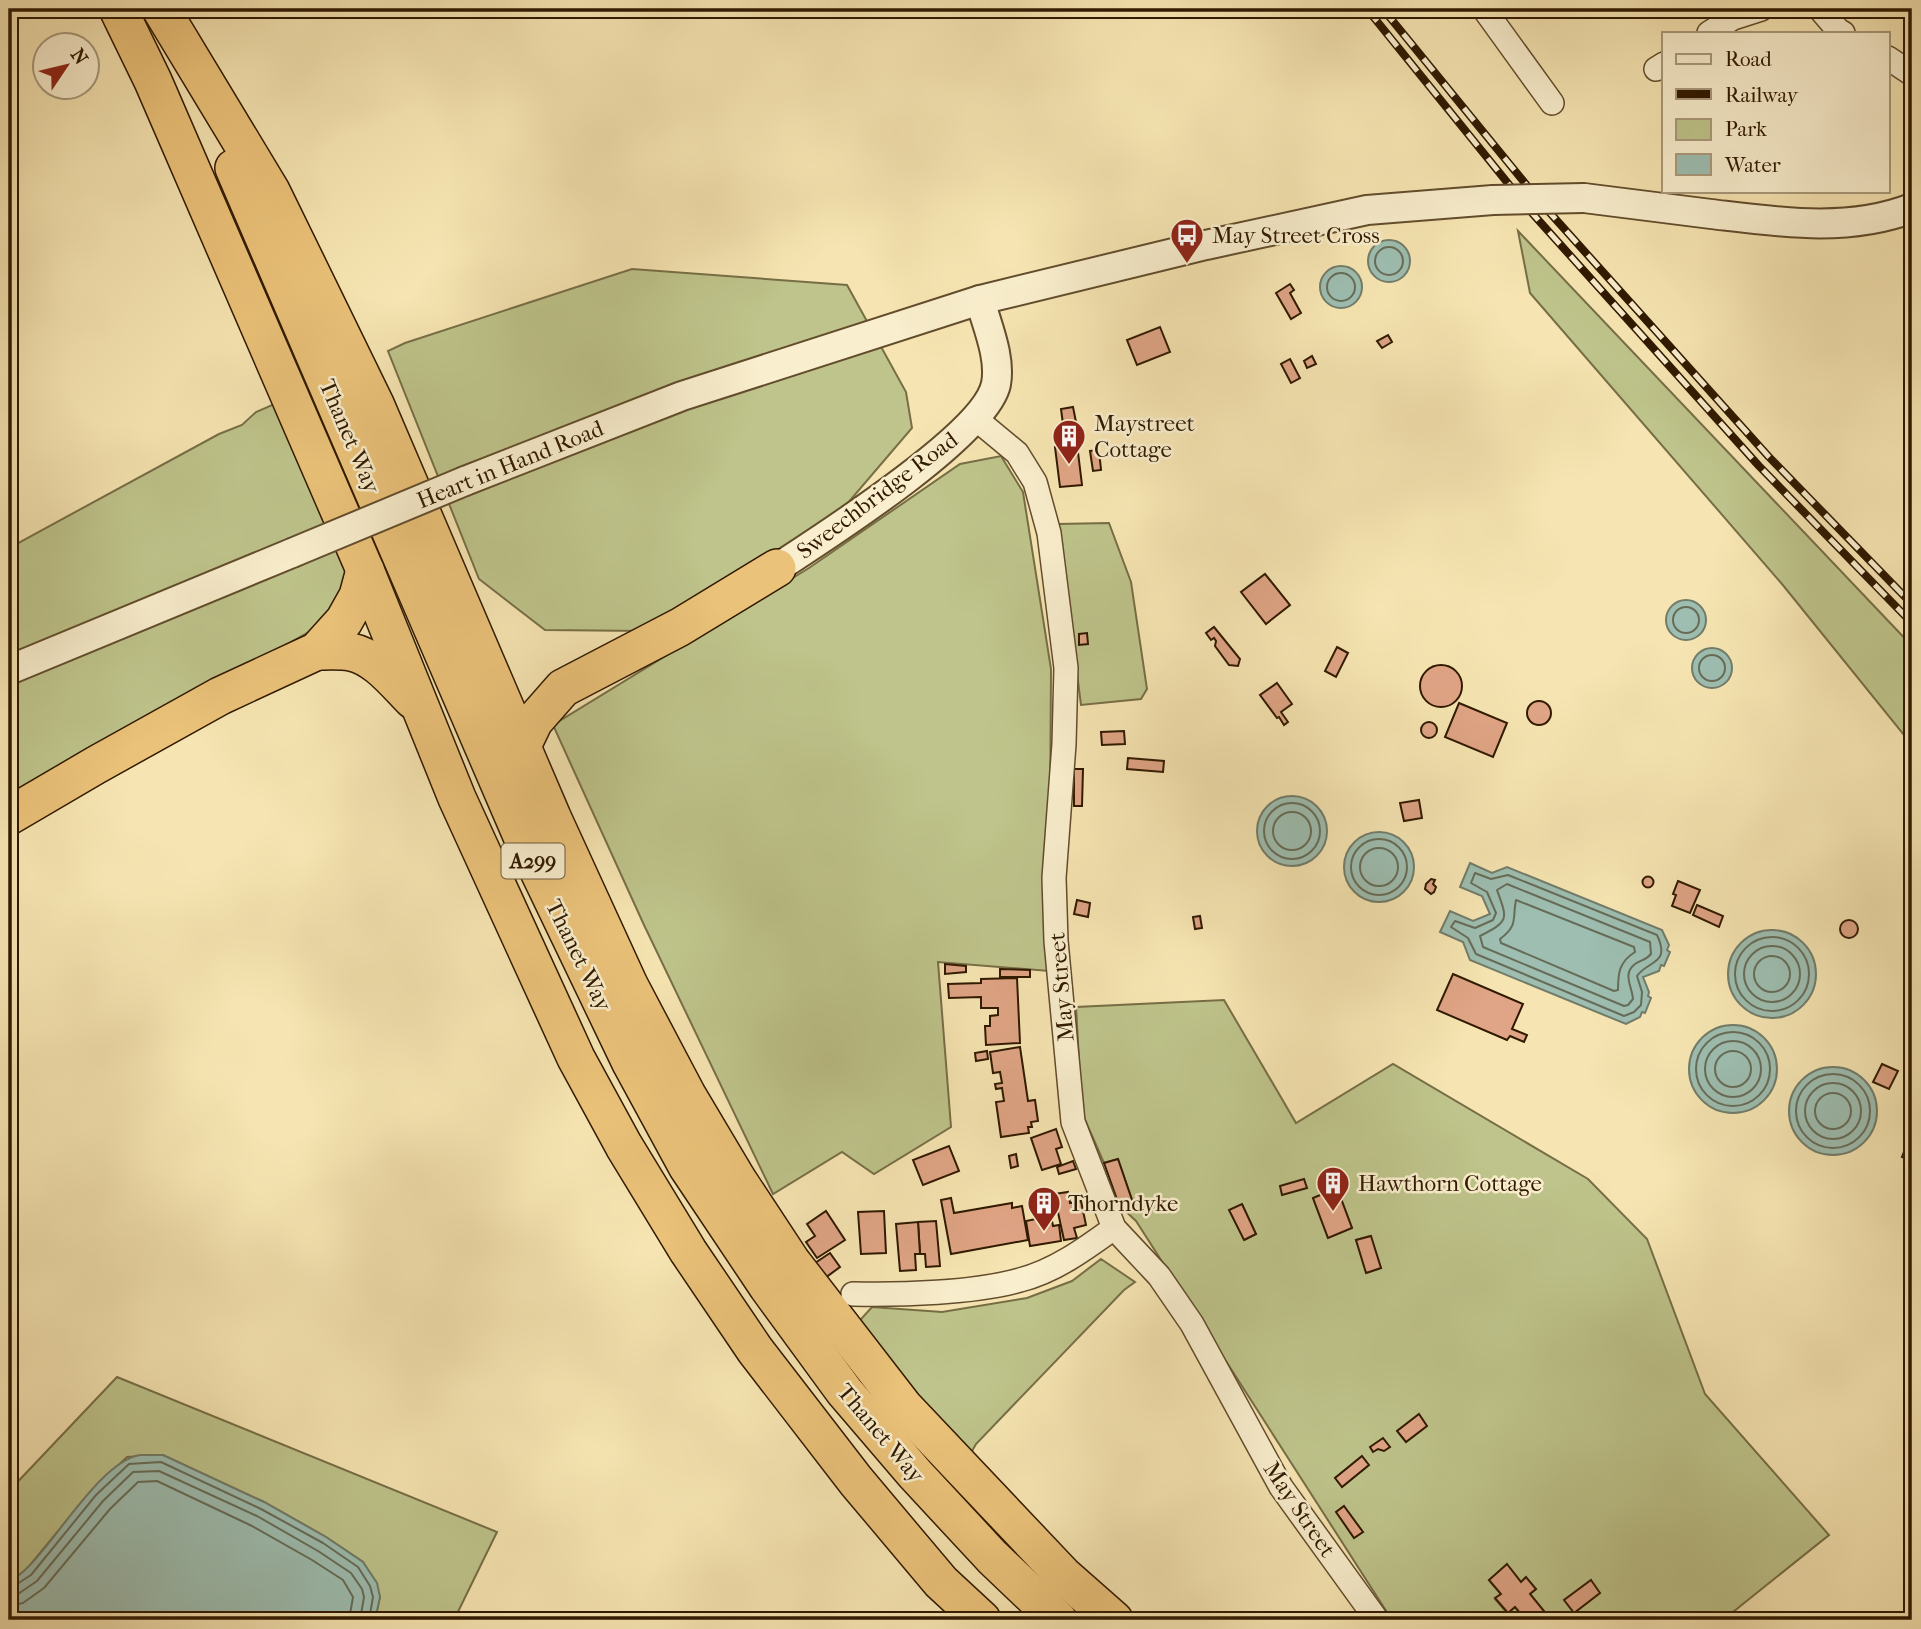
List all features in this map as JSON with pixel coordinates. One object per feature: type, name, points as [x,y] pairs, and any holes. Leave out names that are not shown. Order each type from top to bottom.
[{"type":"highway","name":"Thanet Way","points":[[118,9],[153,81],[365,570],[457,798],[576,1058],[624,1146],[688,1251],[755,1350],[856,1481],[941,1582],[982,1620]]},
{"type":"highway","name":"Thanet Way","points":[[160,9],[237,175],[522,836],[631,1063],[687,1166],[768,1287],[844,1391],[966,1529],[1058,1620]]},
{"type":"highway","points":[[160,9],[271,191],[375,404],[552,817],[629,985],[737,1179],[791,1261],[904,1406],[1063,1575],[1114,1620]]},
{"type":"highway","points":[[522,746],[534,721],[563,688],[680,627],[777,568]]},
{"type":"highway","points":[[9,816],[220,696],[317,651],[344,621],[358,596],[365,570]]},
{"type":"highway","points":[[317,651],[350,652],[368,659],[421,708]]},
{"type":"highway","points":[[492,677],[517,688],[563,688]]},
{"type":"street","points":[[1484,9],[1552,103]]},
{"type":"street","points":[[1711,32],[1733,18],[1761,9]]},
{"type":"street","points":[[1820,9],[1841,32]]},
{"type":"street","points":[[1890,59],[1912,74]]},
{"type":"street","name":"Heart in Hand Road","points":[[9,670],[465,481],[682,396],[980,300],[1206,245],[1367,210],[1493,200],[1584,198],[1777,222],[1852,224],[1898,214],[1912,208]]},
{"type":"street","points":[[976,419],[989,403],[996,384],[996,364],[980,300]]},
{"type":"street","name":"Sweechbridge Road","points":[[777,568],[839,527],[912,473],[976,419]]},
{"type":"street","name":"May Street","points":[[976,419],[1017,453],[1035,482],[1049,533],[1066,668],[1064,744],[1054,878],[1056,941],[1073,1122],[1114,1228],[1158,1276],[1192,1324],[1281,1487],[1377,1620]]},
{"type":"street","points":[[853,1294],[936,1291],[1020,1280],[1066,1261],[1114,1228]]},
{"type":"green space","points":[[1518,231],[1912,646],[1912,745],[1782,584],[1530,293]]},
{"type":"green space","points":[[632,269],[847,285],[906,392],[912,428],[847,504],[769,557],[645,631],[545,630],[479,579],[388,351],[405,343]]},
{"type":"green space","points":[[279,402],[354,586],[330,620],[9,801],[9,548],[219,434],[242,425],[256,412]]},
{"type":"green space","points":[[1001,456],[1023,492],[1051,669],[1049,971],[938,962],[951,1127],[874,1174],[842,1152],[773,1194],[644,925],[553,725],[809,568],[960,464]]},
{"type":"green space","points":[[1109,523],[1131,582],[1147,689],[1141,699],[1081,705],[1058,524]]},
{"type":"green space","points":[[1224,1000],[1296,1123],[1393,1064],[1588,1179],[1647,1239],[1705,1394],[1829,1535],[1723,1620],[1543,1620],[1548,1616],[1530,1594],[1536,1589],[1526,1578],[1521,1582],[1507,1565],[1489,1580],[1501,1594],[1495,1599],[1507,1613],[1515,1607],[1526,1620],[1392,1620],[1136,1221],[1119,1205],[1132,1200],[1118,1159],[1104,1163],[1082,1113],[1076,1007]],"holes":[[[1337,1188],[1352,1228],[1328,1238],[1313,1198]],[[1242,1205],[1256,1234],[1245,1240],[1230,1211]],[[1370,1236],[1381,1268],[1367,1273],[1356,1240]]]},
{"type":"green space","points":[[1101,1259],[1135,1282],[1124,1290],[976,1444],[968,1458],[852,1329],[872,1307],[942,1312],[1027,1298],[1072,1281]]},
{"type":"green space","points":[[117,1377],[497,1532],[454,1620],[375,1620],[380,1597],[363,1562],[326,1537],[264,1502],[163,1455],[127,1457],[91,1491],[26,1570],[9,1582],[9,1491]]},
{"type":"water","points":[[1389,240],[1404,246],[1410,261],[1404,276],[1389,282],[1374,276],[1368,261],[1374,246]]},
{"type":"water","points":[[1341,266],[1356,272],[1362,287],[1356,302],[1341,308],[1326,302],[1320,287],[1326,272]]},
{"type":"water","points":[[1686,600],[1694,601],[1700,606],[1705,612],[1705,628],[1700,634],[1694,639],[1686,640],[1678,639],[1672,634],[1667,628],[1666,620],[1667,612],[1672,606],[1678,601]]},
{"type":"water","points":[[1712,648],[1720,649],[1726,654],[1731,660],[1731,676],[1726,682],[1720,687],[1712,688],[1704,687],[1698,682],[1693,676],[1692,668],[1693,660],[1698,654],[1704,649]]},
{"type":"water","points":[[1299,796],[1312,802],[1321,811],[1325,817],[1325,845],[1317,856],[1306,864],[1285,866],[1267,856],[1259,845],[1257,824],[1267,806],[1278,798]]},
{"type":"water","points":[[1386,832],[1399,838],[1408,847],[1412,853],[1412,881],[1404,892],[1393,900],[1372,902],[1354,892],[1346,881],[1344,860],[1354,842],[1365,834]]},
{"type":"water","points":[[1470,863],[1492,873],[1507,867],[1662,930],[1669,945],[1667,950],[1670,952],[1659,971],[1643,977],[1651,998],[1645,1013],[1642,1012],[1640,1017],[1626,1024],[1470,960],[1463,942],[1440,932],[1450,911],[1473,921],[1490,914],[1482,896],[1460,887]]},
{"type":"water","points":[[1772,930],[1797,937],[1809,949],[1816,974],[1809,999],[1797,1011],[1772,1018],[1747,1011],[1735,999],[1728,974],[1735,949],[1747,937]]},
{"type":"water","points":[[1733,1025],[1758,1032],[1770,1044],[1777,1069],[1770,1094],[1758,1106],[1733,1113],[1708,1106],[1696,1094],[1689,1069],[1696,1044],[1708,1032]]},
{"type":"water","points":[[1833,1067],[1858,1074],[1870,1086],[1877,1111],[1870,1136],[1858,1148],[1833,1155],[1808,1148],[1796,1136],[1789,1111],[1796,1086],[1808,1074]]},
{"type":"water","points":[[140,1455],[163,1455],[264,1502],[326,1537],[363,1562],[377,1583],[380,1597],[375,1620],[9,1620],[9,1582],[38,1556],[110,1471],[125,1460]]},
{"type":"building","points":[[1290,284],[1294,290],[1290,293],[1301,313],[1291,319],[1276,293]]},
{"type":"building","points":[[1160,327],[1170,352],[1137,365],[1127,340]]},
{"type":"building","points":[[1388,335],[1392,342],[1382,348],[1377,341]]},
{"type":"building","points":[[1312,356],[1316,364],[1307,368],[1304,361]]},
{"type":"building","points":[[1290,359],[1300,378],[1291,383],[1281,364]]},
{"type":"building","points":[[1073,407],[1076,422],[1063,424],[1061,409]]},
{"type":"building","name":"Maystreet Cottage","points":[[1077,444],[1082,485],[1060,487],[1055,447]]},
{"type":"building","points":[[1099,450],[1101,470],[1093,471],[1090,451]]},
{"type":"building","points":[[1265,574],[1290,605],[1266,624],[1241,592]]},
{"type":"building","points":[[1214,627],[1240,659],[1238,666],[1229,665],[1215,646],[1214,638],[1211,640],[1206,633]]},
{"type":"building","points":[[1087,633],[1088,644],[1079,645],[1079,634]]},
{"type":"building","points":[[1337,647],[1348,653],[1336,677],[1325,671]]},
{"type":"building","points":[[1441,665],[1456,671],[1462,686],[1456,701],[1441,707],[1426,701],[1420,686],[1426,671]]},
{"type":"building","points":[[1277,683],[1292,704],[1281,712],[1288,722],[1284,725],[1260,695]]},
{"type":"building","points":[[1539,701],[1550,708],[1551,713],[1544,724],[1539,725],[1528,718],[1527,713],[1534,702]]},
{"type":"building","points":[[1459,703],[1507,723],[1493,757],[1445,737]]},
{"type":"building","points":[[1426,722],[1432,722],[1437,730],[1435,736],[1426,738],[1421,733],[1421,727]]},
{"type":"building","points":[[1124,731],[1125,744],[1102,745],[1101,732]]},
{"type":"building","points":[[1128,758],[1164,761],[1163,772],[1127,769]]},
{"type":"building","points":[[1074,769],[1083,769],[1082,806],[1074,806]]},
{"type":"building","points":[[1419,800],[1422,818],[1404,821],[1400,803]]},
{"type":"building","points":[[1648,876],[1654,882],[1648,888],[1642,882]]},
{"type":"building","points":[[1431,879],[1435,880],[1433,884],[1436,887],[1431,894],[1425,889]]},
{"type":"building","points":[[1678,881],[1700,890],[1690,913],[1672,906]]},
{"type":"building","points":[[1077,900],[1090,903],[1088,917],[1074,914]]},
{"type":"building","points":[[1697,905],[1723,916],[1719,927],[1693,915]]},
{"type":"building","points":[[1200,916],[1202,928],[1195,929],[1193,917]]},
{"type":"building","points":[[1845,920],[1853,920],[1858,929],[1856,936],[1845,938],[1840,933],[1840,925]]},
{"type":"building","points":[[945,964],[966,966],[966,972],[945,974]]},
{"type":"building","points":[[1000,969],[1030,970],[1030,977],[1000,977]]},
{"type":"building","points":[[1453,974],[1523,1004],[1512,1029],[1527,1035],[1524,1042],[1510,1036],[1507,1040],[1437,1010]]},
{"type":"building","points":[[1017,978],[1020,1043],[986,1045],[985,1026],[990,1026],[990,1016],[998,1015],[998,1008],[981,1008],[981,997],[949,998],[948,984],[981,983],[981,979]]},
{"type":"building","points":[[1020,1047],[1028,1101],[1035,1100],[1038,1121],[1031,1122],[1029,1133],[1001,1137],[996,1102],[1004,1101],[1002,1088],[996,1089],[995,1084],[1002,1083],[1000,1072],[993,1073],[990,1052]]},
{"type":"building","points":[[987,1051],[988,1059],[976,1061],[975,1053]]},
{"type":"building","points":[[1882,1064],[1898,1071],[1889,1089],[1873,1082]]},
{"type":"building","points":[[1056,1129],[1062,1147],[1056,1149],[1061,1164],[1042,1170],[1031,1138]]},
{"type":"building","points":[[1907,1144],[1912,1146],[1912,1172],[1905,1170],[1909,1160],[1902,1157]]},
{"type":"building","points":[[949,1146],[959,1171],[923,1185],[913,1160]]},
{"type":"building","points":[[1016,1154],[1018,1166],[1011,1168],[1009,1156]]},
{"type":"building","points":[[1118,1159],[1132,1200],[1119,1205],[1104,1163]]},
{"type":"building","points":[[1073,1161],[1076,1169],[1059,1174],[1057,1167]]},
{"type":"building","points":[[1304,1179],[1307,1188],[1282,1195],[1280,1186]]},
{"type":"building","name":"Hawthorn Cottage","points":[[1337,1188],[1352,1228],[1328,1238],[1313,1198]]},
{"type":"building","points":[[1068,1192],[1070,1203],[1081,1201],[1086,1225],[1074,1228],[1077,1238],[1064,1240],[1054,1194]]},
{"type":"building","points":[[951,1198],[954,1213],[1012,1203],[1012,1208],[1022,1206],[1028,1240],[951,1254],[941,1200]]},
{"type":"building","points":[[1242,1204],[1256,1234],[1244,1240],[1229,1210]]},
{"type":"building","points":[[826,1211],[845,1240],[817,1258],[806,1242],[815,1236],[807,1224]]},
{"type":"building","points":[[884,1211],[886,1253],[861,1254],[858,1212]]},
{"type":"building","name":"Thorndyke","points":[[1051,1216],[1053,1226],[1059,1225],[1061,1241],[1030,1246],[1026,1221]]},
{"type":"building","points":[[936,1221],[940,1266],[926,1267],[925,1254],[920,1254],[918,1222]]},
{"type":"building","points":[[918,1222],[920,1254],[915,1254],[916,1270],[900,1271],[896,1224]]},
{"type":"building","points":[[1371,1236],[1381,1268],[1366,1273],[1356,1240]]},
{"type":"building","points":[[830,1253],[840,1267],[825,1278],[815,1263]]},
{"type":"building","points":[[1419,1414],[1427,1426],[1406,1442],[1397,1431]]},
{"type":"building","points":[[1383,1438],[1390,1447],[1384,1451],[1378,1449],[1373,1452],[1370,1447]]},
{"type":"building","points":[[1362,1456],[1369,1465],[1342,1487],[1335,1478]]},
{"type":"building","points":[[1344,1506],[1363,1532],[1354,1538],[1336,1512]]},
{"type":"building","points":[[1507,1564],[1521,1582],[1526,1577],[1536,1589],[1530,1594],[1548,1616],[1543,1620],[1526,1620],[1515,1607],[1508,1613],[1495,1598],[1501,1594],[1489,1580]]},
{"type":"building","points":[[1591,1580],[1600,1593],[1574,1613],[1564,1600]]},
{"type":"railway","points":[[1367,9],[1532,213],[1759,466],[1912,623]]},
{"type":"railway","points":[[1383,9],[1542,204],[1769,457],[1912,604]]},
{"type":"place","name":"May Street Cross","points":[[1187,265]]},
{"type":"place","name":"Maystreet Cottage","points":[[1069,466]]},
{"type":"place","name":"Hawthorn Cottage","points":[[1333,1213]]},
{"type":"place","name":"Thorndyke","points":[[1044,1233]]}]
